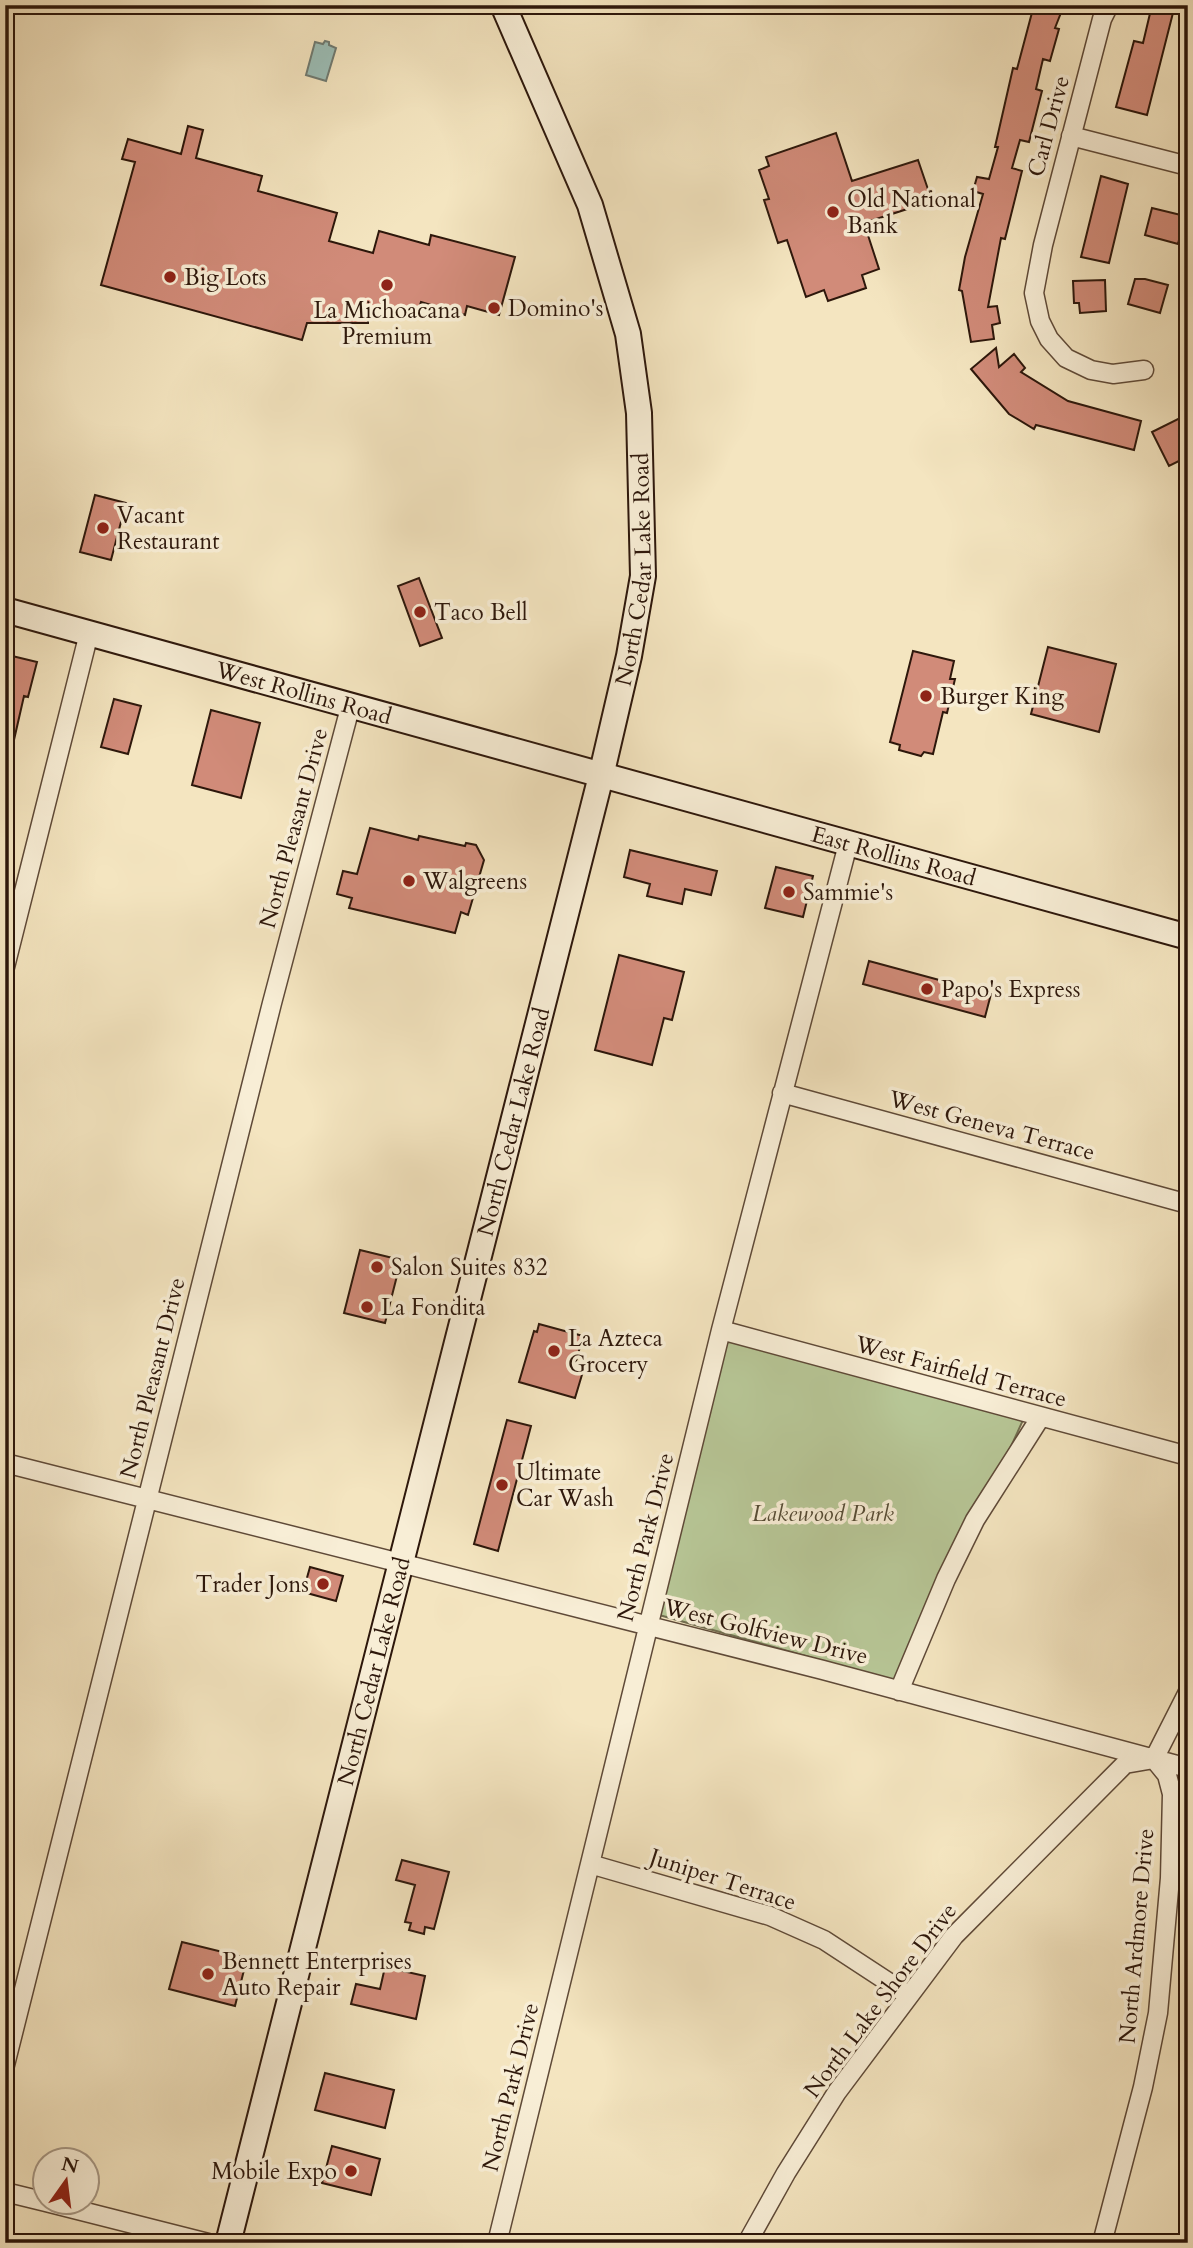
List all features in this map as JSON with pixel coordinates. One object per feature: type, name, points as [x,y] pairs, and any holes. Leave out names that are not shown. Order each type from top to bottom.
[{"type":"main road","name":"North Cedar Lake Road","points":[[228,2243],[601,776],[629,656],[643,576],[639,413],[628,334],[590,205],[503,5]]},
{"type":"main road","name":"West Rollins Road","points":[[5,610],[351,704],[601,776]]},
{"type":"main road","name":"East Rollins Road","points":[[601,776],[1188,937]]},
{"type":"street","name":"Carl Drive","points":[[1108,5],[1071,136],[1034,293],[1040,321],[1049,338],[1066,358],[1091,369],[1113,374],[1144,370]]},
{"type":"street","points":[[1071,136],[1188,166]]},
{"type":"street","points":[[5,967],[89,633]]},
{"type":"street","name":"North Pleasant Drive","points":[[5,2065],[351,704]]},
{"type":"street","name":"North Park Drive","points":[[497,2243],[721,1331],[848,844]]},
{"type":"street","name":"West Geneva Terrace","points":[[782,1093],[1188,1204]]},
{"type":"street","name":"West Fairfield Terrace","points":[[721,1331],[1188,1456]]},
{"type":"street","points":[[899,1691],[946,1580],[975,1520],[1040,1418]]},
{"type":"street","name":"West Golfview Drive","points":[[5,1463],[649,1626],[1188,1768]]},
{"type":"street","points":[[1154,1759],[1188,1692]]},
{"type":"street","name":"North Lake Shore Drive","points":[[747,2243],[786,2173],[837,2092],[954,1936],[1125,1764],[1154,1759]]},
{"type":"street","name":"North Ardmore Drive","points":[[1102,2243],[1143,2087],[1158,2013],[1170,1878],[1172,1794],[1167,1775],[1154,1759]]},
{"type":"street","name":"Juniper Terrace","points":[[590,1864],[770,1916],[824,1940],[908,1995]]},
{"type":"street","points":[[5,2192],[32,2199]]},
{"type":"street","points":[[101,2216],[208,2243]]},
{"type":"green space","name":"Lakewood Park","points":[[720,1337],[1024,1418],[902,1683],[652,1613]]},
{"type":"water","points":[[325,41],[336,48],[326,81],[306,75],[315,42],[323,44]]},
{"type":"building","points":[[1034,5],[1064,5],[1055,28],[1059,29],[1050,61],[1043,59],[1036,89],[1042,91],[1029,142],[1020,140],[1012,168],[1022,171],[1005,239],[1001,238],[988,307],[997,306],[1000,323],[992,325],[994,339],[971,342],[962,291],[959,290],[965,257],[983,194],[973,191],[977,177],[989,179],[1013,68],[1017,69]]},
{"type":"building","points":[[1152,5],[1175,5],[1147,115],[1116,107],[1134,41],[1143,43]]},
{"type":"building","points":[[188,126],[203,130],[196,158],[262,176],[258,191],[337,213],[329,241],[373,253],[379,231],[429,245],[431,235],[515,257],[499,315],[467,306],[465,315],[421,302],[418,311],[368,310],[368,323],[307,323],[302,340],[101,285],[135,162],[122,159],[128,139],[181,154]]},
{"type":"building","name":"Old National Bank","points":[[836,133],[852,181],[918,160],[932,201],[864,223],[879,269],[862,275],[866,288],[828,301],[824,290],[806,297],[787,240],[778,243],[764,200],[769,199],[759,170],[769,166],[766,157]]},
{"type":"building","points":[[1101,176],[1128,184],[1109,263],[1081,257]]},
{"type":"building","points":[[1152,208],[1185,216],[1178,244],[1145,235]]},
{"type":"building","points":[[1135,279],[1168,285],[1160,313],[1128,304]]},
{"type":"building","points":[[1105,280],[1106,311],[1080,313],[1079,303],[1074,303],[1073,281]]},
{"type":"building","points":[[996,348],[999,367],[1014,354],[1025,368],[1021,372],[1068,401],[1141,421],[1134,450],[1036,425],[1034,429],[1009,414],[971,369]]},
{"type":"building","points":[[1180,418],[1188,433],[1188,445],[1182,448],[1187,457],[1169,466],[1152,432]]},
{"type":"building","name":"Vacant Restaurant","points":[[95,495],[126,503],[111,560],[80,552]]},
{"type":"building","name":"Taco Bell","points":[[419,578],[442,638],[420,646],[398,586]]},
{"type":"building","points":[[1048,647],[1116,664],[1099,732],[1031,714]]},
{"type":"building","name":"Burger King","points":[[913,651],[954,661],[950,679],[955,679],[947,713],[943,712],[933,754],[924,752],[921,756],[899,750],[900,745],[890,742]]},
{"type":"building","points":[[8,655],[37,662],[28,697],[24,696],[11,753],[5,752],[5,666]]},
{"type":"building","points":[[114,699],[141,706],[128,754],[101,747]]},
{"type":"building","points":[[211,710],[260,723],[241,798],[192,785]]},
{"type":"building","name":"Walgreens","points":[[370,828],[418,840],[419,836],[465,846],[466,843],[476,845],[484,860],[468,915],[461,912],[455,933],[349,908],[352,898],[337,894],[343,871],[357,874]]},
{"type":"building","points":[[630,850],[717,871],[711,895],[685,889],[682,904],[647,896],[650,884],[624,877]]},
{"type":"building","name":"Sammie's","points":[[776,867],[813,876],[803,917],[765,908]]},
{"type":"building","points":[[619,955],[684,972],[672,1020],[664,1018],[652,1065],[595,1050]]},
{"type":"building","name":"Papo's Express","points":[[869,961],[991,994],[985,1017],[863,984]]},
{"type":"building","points":[[360,1250],[401,1260],[385,1323],[344,1313]]},
{"type":"building","name":"La Azteca Grocery","points":[[539,1324],[583,1336],[575,1365],[584,1368],[575,1398],[519,1382],[534,1331],[537,1332]]},
{"type":"building","name":"Ultimate Car Wash","points":[[507,1420],[531,1426],[498,1551],[474,1544]]},
{"type":"building","name":"Trader Jons","points":[[310,1567],[343,1576],[336,1601],[303,1592]]},
{"type":"building","points":[[402,1860],[449,1872],[434,1929],[425,1927],[424,1934],[409,1930],[411,1923],[405,1922],[415,1885],[396,1880]]},
{"type":"building","name":"Bennett Enterprises Auto Repair","points":[[182,1942],[247,1958],[235,2006],[169,1989]]},
{"type":"building","points":[[385,1967],[425,1976],[416,2019],[351,2004],[356,1984],[380,1989]]},
{"type":"building","points":[[325,2073],[394,2090],[385,2128],[315,2110]]},
{"type":"building","name":"Mobile Expo","points":[[332,2146],[380,2159],[371,2195],[322,2183]]},
{"type":"place","name":"Old National Bank","points":[[833,212]]},
{"type":"place","name":"Big Lots","points":[[170,277]]},
{"type":"place","name":"La Michoacana Premium","points":[[387,285]]},
{"type":"place","name":"Domino's","points":[[494,308]]},
{"type":"place","name":"Vacant Restaurant","points":[[103,528]]},
{"type":"place","name":"Taco Bell","points":[[420,612]]},
{"type":"place","name":"Burger King","points":[[926,696]]},
{"type":"place","name":"Walgreens","points":[[409,881]]},
{"type":"place","name":"Sammie's","points":[[789,892]]},
{"type":"place","name":"Papo's Express","points":[[927,989]]},
{"type":"place","name":"Salon Suites 832","points":[[377,1267]]},
{"type":"place","name":"La Fondita","points":[[367,1307]]},
{"type":"place","name":"La Azteca Grocery","points":[[554,1351]]},
{"type":"place","name":"Ultimate Car Wash","points":[[502,1485]]},
{"type":"place","name":"Trader Jons","points":[[323,1584]]},
{"type":"place","name":"Bennett Enterprises Auto Repair","points":[[208,1974]]},
{"type":"place","name":"Mobile Expo","points":[[351,2171]]}]
